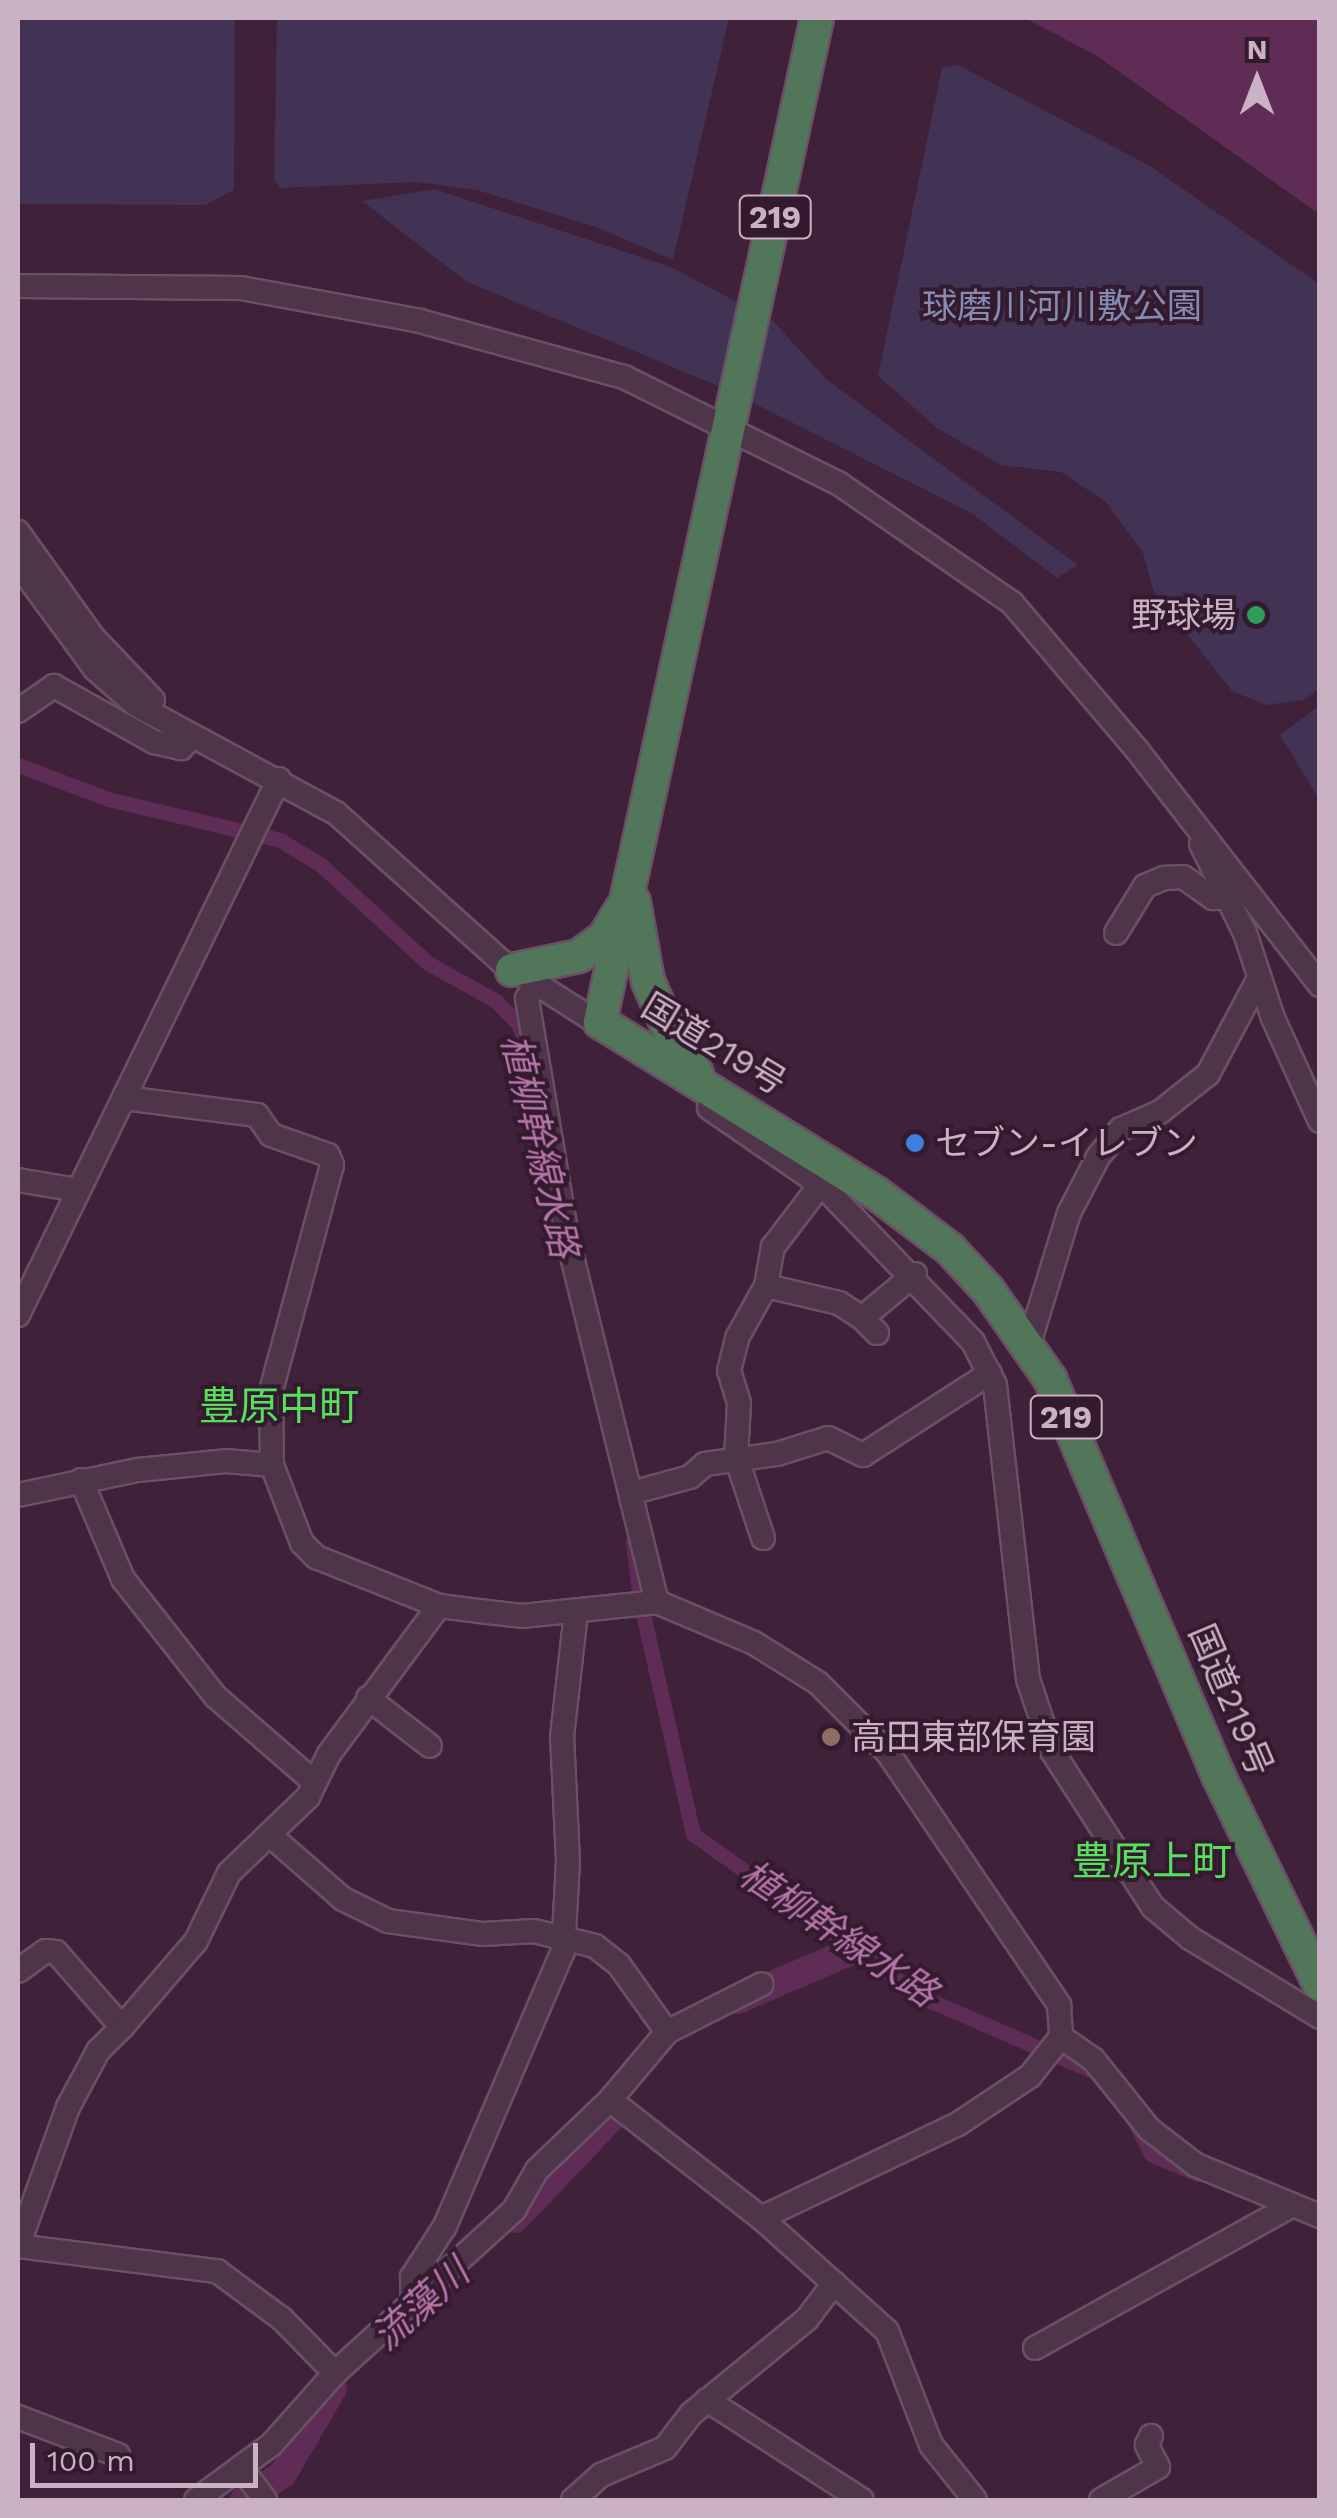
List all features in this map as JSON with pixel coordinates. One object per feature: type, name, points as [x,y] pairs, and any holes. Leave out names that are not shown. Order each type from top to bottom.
[{"type":"highway","name":"国道219号","points":[[817,18],[700,581],[600,1022],[876,1193],[950,1249],[988,1290],[1050,1380],[1218,1774],[1320,1986]]},
{"type":"highway","points":[[523,978],[578,956],[604,938],[631,888]]},
{"type":"highway","points":[[631,888],[648,981],[676,1046],[705,1084]]},
{"type":"street","points":[[18,286],[241,288],[350,306],[624,377],[729,436],[838,483],[981,577],[1056,650],[1320,985]]},
{"type":"street","points":[[18,532],[136,686],[229,755]]},
{"type":"street","points":[[18,564],[95,669],[136,705],[336,813],[523,978],[600,1022],[662,1076],[820,1184],[914,1274],[974,1342],[990,1374],[1028,1679],[1052,1751],[1153,1907],[1190,1938],[1320,2017]]},
{"type":"street","points":[[18,711],[54,686],[154,742],[181,748],[191,738]]},
{"type":"street","points":[[18,1316],[279,779]]},
{"type":"street","points":[[1192,820],[1320,1121]]},
{"type":"street","points":[[1116,933],[1145,886],[1164,878],[1183,877],[1213,898],[1228,898]]},
{"type":"street","points":[[523,978],[567,1236],[656,1602]]},
{"type":"street","points":[[1028,1347],[1068,1213],[1098,1157],[1121,1129],[1160,1112],[1208,1074],[1259,978]]},
{"type":"street","points":[[124,1098],[256,1115],[271,1135],[328,1155],[332,1165],[272,1382],[272,1465],[302,1543],[316,1557],[439,1606],[522,1616],[656,1602],[754,1643],[818,1683],[888,1752],[1059,2005],[1061,2038],[1030,2076],[958,2124],[762,2218]]},
{"type":"street","points":[[18,1180],[77,1190]]},
{"type":"street","points":[[763,1538],[736,1457],[739,1403],[729,1371],[738,1338],[766,1286],[772,1246],[820,1184]]},
{"type":"street","points":[[766,1286],[838,1303],[870,1326],[914,1274]]},
{"type":"street","points":[[631,1493],[736,1457],[777,1454],[828,1438],[863,1455],[990,1374]]},
{"type":"street","points":[[18,1494],[81,1480],[226,1461],[272,1465]]},
{"type":"street","points":[[81,1480],[124,1579],[216,1698],[314,1782]]},
{"type":"street","points":[[335,2373],[282,2319],[217,2271],[18,2246],[68,2108],[98,2051],[196,1941],[229,1873],[271,1836],[314,1782],[368,1698],[439,1606]]},
{"type":"street","points":[[412,2303],[412,2277],[446,2226],[562,1951],[568,1862],[562,1736],[576,1612]]},
{"type":"street","points":[[368,1698],[430,1746]]},
{"type":"street","points":[[271,1836],[344,1900],[388,1920],[483,1934],[562,1937],[604,1951],[666,2032]]},
{"type":"street","points":[[18,1970],[46,1950],[56,1952],[122,2027]]},
{"type":"street","points":[[196,2500],[241,2468],[297,2419],[335,2373],[514,2210],[536,2170],[610,2100],[666,2032],[729,1995],[762,1984]]},
{"type":"street","points":[[1061,2038],[1093,2059],[1149,2128],[1196,2164],[1320,2216]]},
{"type":"street","points":[[610,2100],[762,2218],[888,2331],[931,2444],[975,2500]]},
{"type":"street","points":[[1035,2348],[1293,2205]]},
{"type":"street","points":[[573,2500],[600,2475],[665,2448],[707,2400],[806,2319],[834,2283]]},
{"type":"street","points":[[707,2400],[862,2500]]},
{"type":"street","points":[[18,2417],[118,2455]]},
{"type":"street","points":[[1100,2500],[1158,2467],[1147,2445],[1151,2436]]},
{"type":"street","points":[[241,2468],[262,2496]]},
{"type":"green space","points":[[18,18],[235,18],[234,190],[205,205],[18,204]]},
{"type":"green space","points":[[277,18],[729,18],[673,260],[596,227],[477,190],[416,182],[280,188],[274,179]]},
{"type":"green space","name":"球磨川河川敷公園","points":[[958,65],[1150,166],[1319,284],[1320,688],[1304,700],[1266,705],[1232,691],[1154,592],[1143,553],[1106,502],[1061,472],[1001,465],[937,428],[878,376],[942,68]]},
{"type":"green space","points":[[434,189],[671,267],[773,321],[827,380],[1078,565],[1057,578],[973,514],[726,389],[467,282],[362,201]]},
{"type":"green space","points":[[1319,706],[1319,799],[1280,735]]},
{"type":"shaded area","points":[[1025,18],[1319,18],[1319,214],[1097,56]]},
{"type":"waterway","name":"植柳幹線水路","points":[[18,765],[108,799],[280,840],[321,865],[428,963],[496,1001],[519,1025],[528,1046]]},
{"type":"waterway","name":"植柳幹線水路","points":[[633,1542],[639,1592]]},
{"type":"waterway","name":"植柳幹線水路","points":[[643,1614],[693,1834],[924,1998],[1097,2073]]},
{"type":"waterway","name":"流藻川","points":[[737,2000],[854,1950]]},
{"type":"waterway","name":"植柳幹線水路","points":[[1128,2109],[1151,2154],[1197,2174]]},
{"type":"waterway","name":"流藻川","points":[[515,2219],[613,2116]]},
{"type":"waterway","name":"流藻川","points":[[244,2500],[283,2474],[333,2388]]},
{"type":"place","name":"野球場","points":[[1256,615]]},
{"type":"place","name":"セブン-イレブン","points":[[915,1143]]},
{"type":"place","name":"高田東部保育園","points":[[831,1737]]},
{"type":"district","name":"豊原中町","points":[[279,1407]]},
{"type":"district","name":"豊原上町","points":[[1152,1862]]}]
